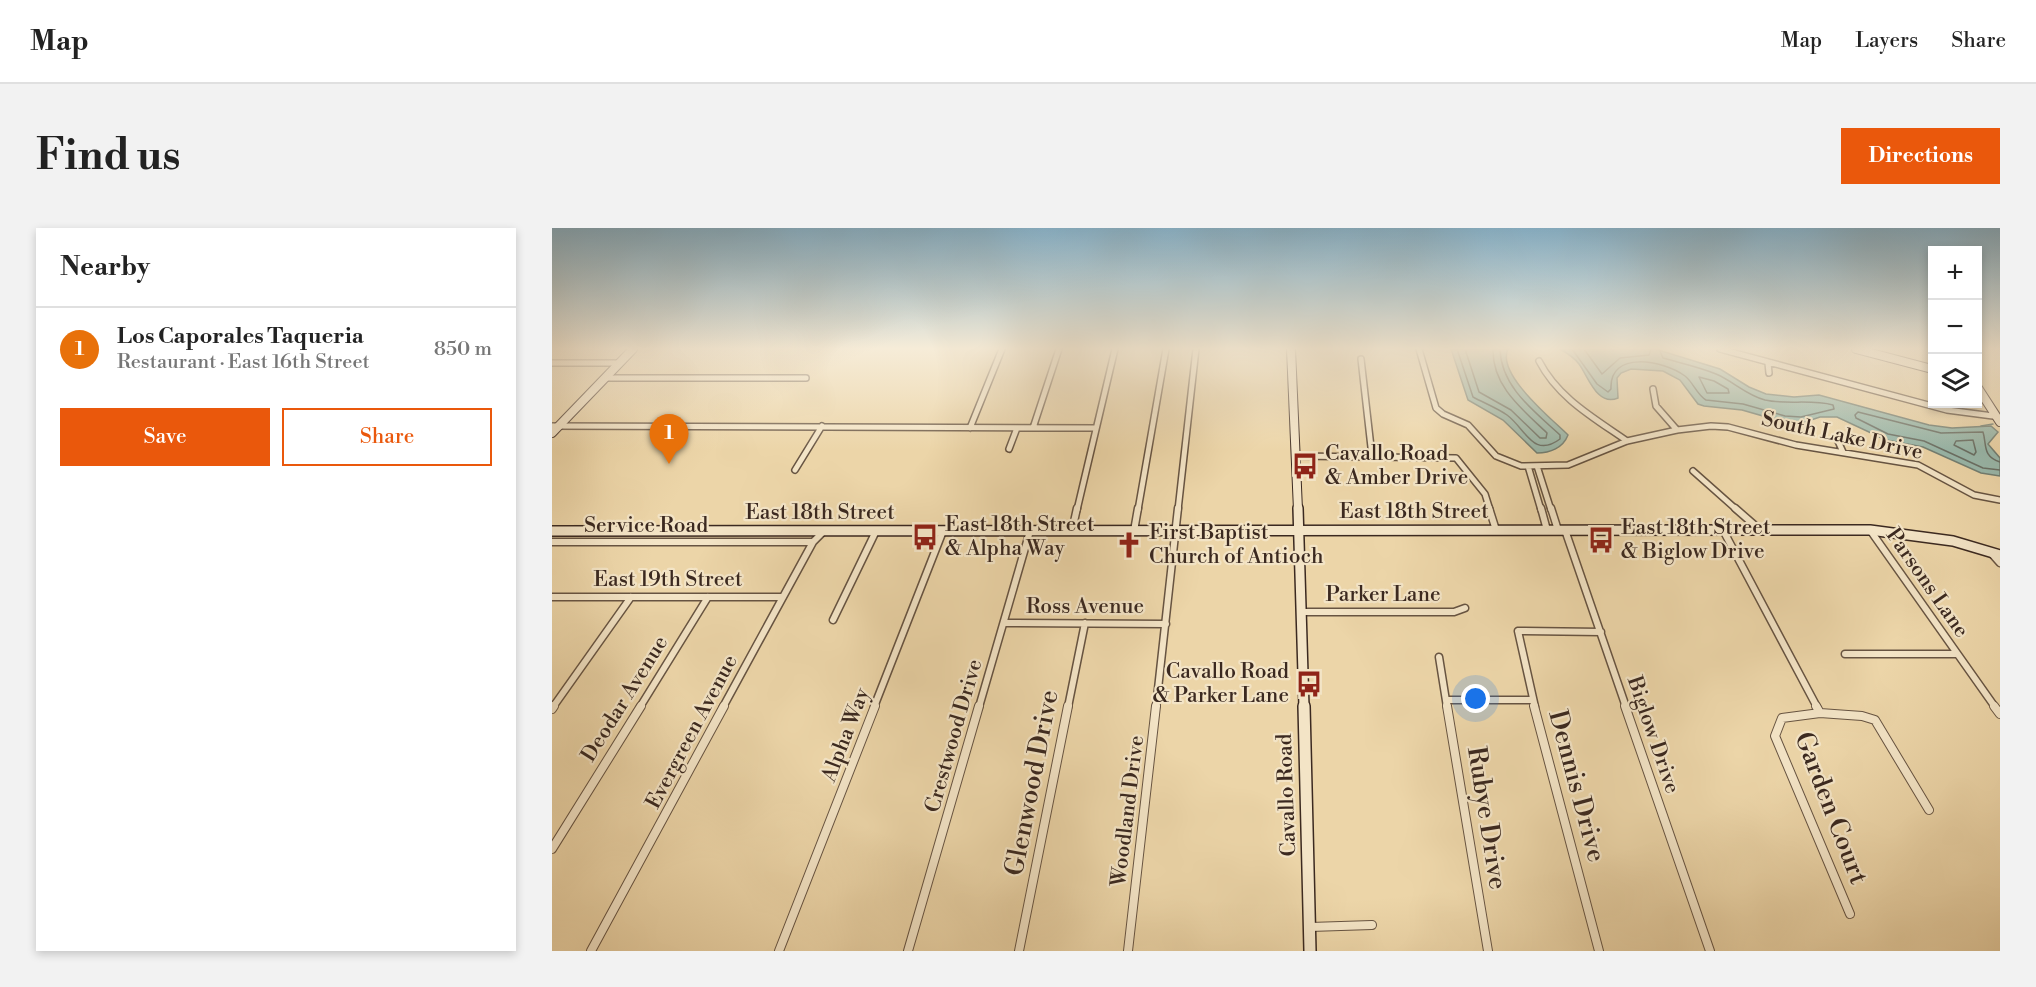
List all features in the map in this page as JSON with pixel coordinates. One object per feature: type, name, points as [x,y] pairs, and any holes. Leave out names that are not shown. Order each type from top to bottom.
[{"type":"main road","points":[[552,434],[556,426],[600,383]]},
{"type":"main road","name":"Cavallo Road","points":[[1293,383],[1299,531],[1310,951]]},
{"type":"main road","points":[[1982,393],[1988,399],[1997,419]]},
{"type":"main road","name":"East 18th Street","points":[[552,531],[1870,530],[1904,533],[1987,549],[2000,549]]},
{"type":"main road","name":"East 18th Street","points":[[1987,549],[2000,555]]},
{"type":"street","points":[[970,428],[989,383]]},
{"type":"street","points":[[1033,428],[1048,383]]},
{"type":"street","points":[[1072,531],[1107,383]]},
{"type":"street","points":[[1134,531],[1160,383]]},
{"type":"street","name":"Woodland Drive","points":[[1128,951],[1192,383]]},
{"type":"street","points":[[1364,383],[1372,456]]},
{"type":"street","name":"South Lake Drive","points":[[1430,383],[1436,408],[1443,414],[1468,424],[1496,456],[1507,462],[1533,466],[1568,465],[1627,441],[1677,430],[1711,426],[1728,427],[1796,445],[1918,465],[1974,495],[2000,500]]},
{"type":"street","points":[[1555,383],[1572,401],[1627,441]]},
{"type":"street","points":[[1843,383],[1947,410],[1997,419]]},
{"type":"street","points":[[1653,389],[1656,406],[1677,430]]},
{"type":"street","points":[[556,426],[1096,428]]},
{"type":"street","points":[[795,471],[822,426]]},
{"type":"street","points":[[1009,450],[1017,428]]},
{"type":"street","points":[[1837,439],[1843,452]]},
{"type":"street","points":[[1296,456],[1456,458],[1485,494],[1496,530]]},
{"type":"street","points":[[1533,466],[1547,530]]},
{"type":"street","name":"Biglow Drive","points":[[1533,466],[1562,530],[1600,632],[1710,951]]},
{"type":"street","points":[[1693,471],[1760,530]]},
{"type":"street","points":[[1723,530],[1820,713],[1862,716],[1875,720],[1929,810]]},
{"type":"street","name":"Parsons Lane","points":[[1870,530],[2000,714]]},
{"type":"street","name":"Evergreen Avenue","points":[[591,951],[813,542],[824,531]]},
{"type":"street","points":[[833,620],[876,531]]},
{"type":"street","name":"Alpha Way","points":[[779,951],[943,531]]},
{"type":"street","name":"Crestwood Drive","points":[[908,951],[1030,531]]},
{"type":"street","name":"Service Road","points":[[552,542],[813,542]]},
{"type":"street","points":[[1987,549],[2000,563]]},
{"type":"street","points":[[552,709],[631,597]]},
{"type":"street","name":"Deodar Avenue","points":[[552,849],[708,597]]},
{"type":"street","name":"East 19th Street","points":[[553,599],[783,597]]},
{"type":"street","name":"Parker Lane","points":[[1301,612],[1454,612],[1465,608]]},
{"type":"street","name":"Ross Avenue","points":[[1004,624],[1166,624]]},
{"type":"street","name":"Glenwood Drive","points":[[1019,951],[1085,624]]},
{"type":"street","name":"Dennis Drive","points":[[1599,951],[1533,700],[1518,631],[1600,632]]},
{"type":"street","points":[[1845,654],[1957,654]]},
{"type":"street","name":"Rubye Drive","points":[[1439,657],[1488,951]]},
{"type":"street","points":[[1447,700],[1533,700]]},
{"type":"street","name":"Garden Court","points":[[1820,713],[1782,718],[1775,736],[1850,914]]},
{"type":"street","points":[[1310,927],[1372,925]]},
{"type":"water","points":[[1462,383],[1517,383],[1568,435],[1563,443],[1551,451],[1537,453],[1503,420],[1468,400]]},
{"type":"water","points":[[1590,383],[1617,383],[1618,398],[1611,400],[1604,398]]},
{"type":"water","points":[[1682,383],[1742,383],[1766,394],[1794,397],[1819,395],[1929,425],[1952,428],[1991,426],[1998,432],[1988,444],[2000,458],[2000,476],[1981,473],[1923,447],[1886,440],[1837,417],[1820,417],[1802,423],[1784,422],[1742,410],[1698,404]]},
{"type":"waterway","points":[[1981,426],[1993,424]]},
{"type":"place","name":"Los Caporales Taqueria","points":[[669,464]]},
{"type":"place","name":"Cavallo Road & Amber Drive","points":[[1305,466]]},
{"type":"place","name":"East 18th Street & Alpha Way","points":[[925,537]]},
{"type":"place","name":"East 18th Street & Biglow Drive","points":[[1601,540]]},
{"type":"place","name":"First Baptist Church of Antioch","points":[[1129,545]]},
{"type":"place","name":"Cavallo Road & Parker Lane","points":[[1309,684]]}]
